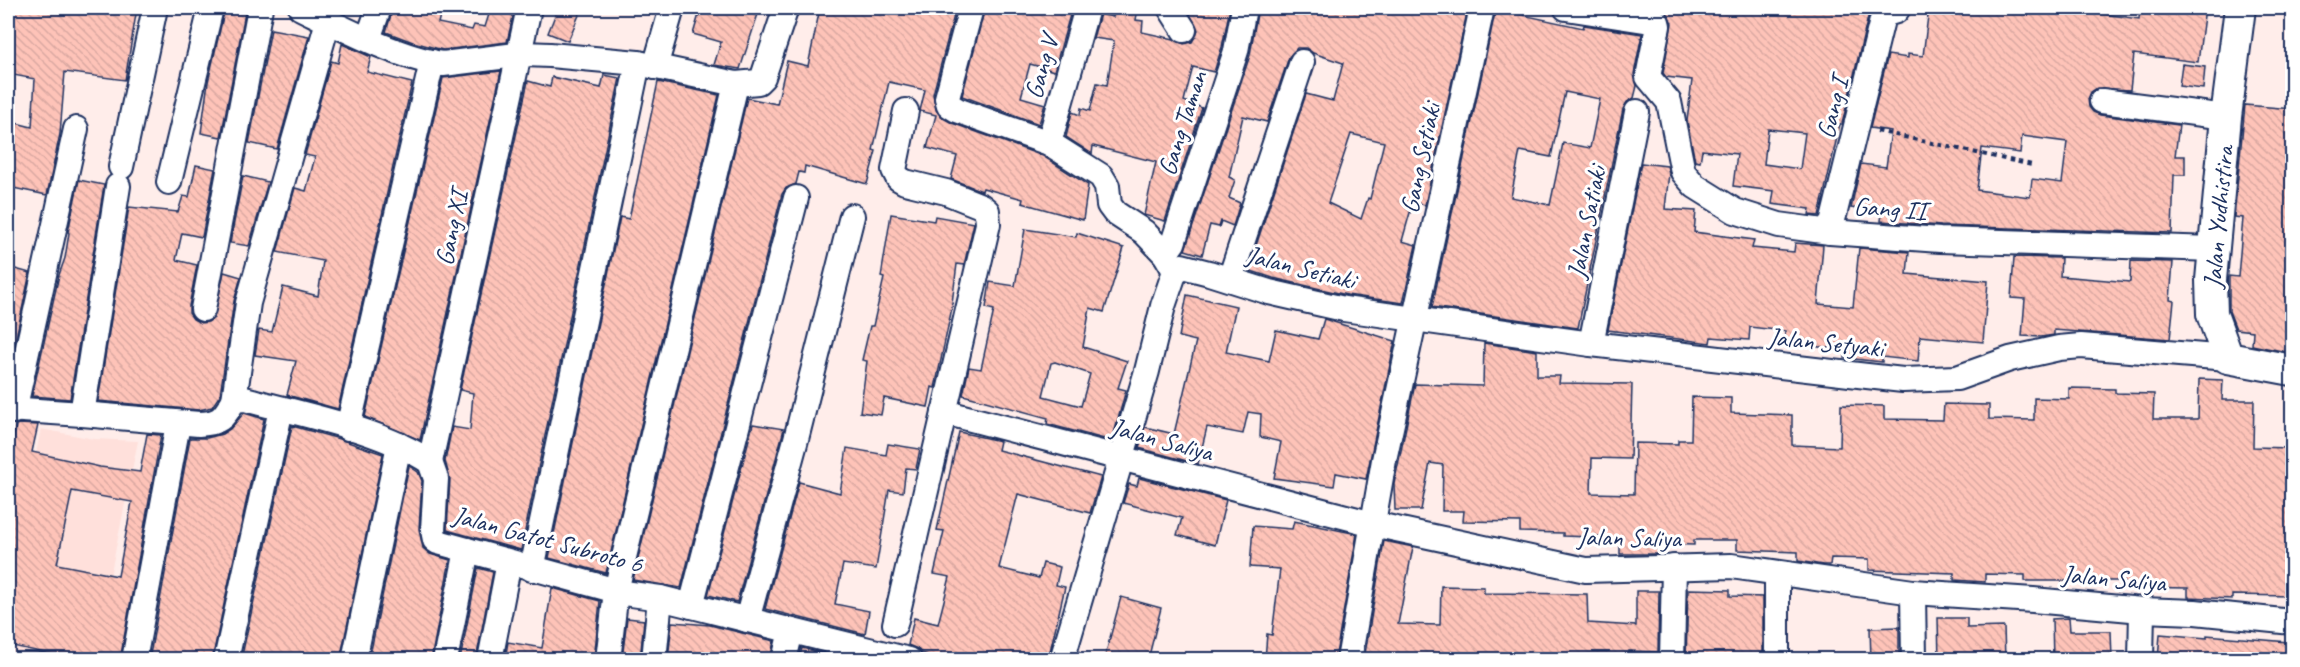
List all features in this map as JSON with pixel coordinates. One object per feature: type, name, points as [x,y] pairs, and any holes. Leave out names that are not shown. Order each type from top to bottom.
[{"type":"street","points":[[82,414],[119,176],[155,8]]},
{"type":"street","points":[[169,182],[211,8]]},
{"type":"street","points":[[202,309],[260,8]]},
{"type":"street","points":[[301,8],[368,39],[443,64],[524,54],[550,55],[647,65],[736,84],[756,83],[763,77],[786,8]]},
{"type":"street","points":[[368,39],[379,8]]},
{"type":"street","name":"Gang XI","points":[[429,462],[530,8]]},
{"type":"street","points":[[532,569],[647,65],[672,8]]},
{"type":"street","points":[[972,8],[947,98],[949,105],[957,110],[1049,143],[1101,176],[1107,186],[1109,205],[1115,213],[1144,232],[1171,262],[1147,371],[1062,660]]},
{"type":"street","name":"Gang V","points":[[1049,143],[1087,8]]},
{"type":"street","points":[[1170,8],[1184,30]]},
{"type":"street","name":"Gang Taman","points":[[1171,262],[1173,243],[1236,51],[1244,8]]},
{"type":"street","name":"Gang Setiaki","points":[[1349,660],[1384,460],[1482,8]]},
{"type":"street","name":"Gang II","points":[[1566,8],[1655,21],[1658,26],[1657,35],[1648,77],[1670,102],[1680,165],[1695,186],[1735,211],[1779,225],[1830,232],[1951,241],[2214,249]]},
{"type":"street","name":"Gang I","points":[[1830,232],[1882,20],[1886,14],[1899,8]]},
{"type":"street","name":"Jalan Yudhistira","points":[[2228,358],[2212,314],[2211,298],[2226,117],[2240,8]]},
{"type":"street","points":[[76,129],[9,412],[82,414],[178,424],[213,423],[223,418],[234,400],[248,303],[328,21]]},
{"type":"street","points":[[348,428],[432,62]]},
{"type":"street","points":[[1230,279],[1302,62]]},
{"type":"street","points":[[608,660],[616,591],[736,84]]},
{"type":"street","points":[[2102,101],[2226,117]]},
{"type":"street","points":[[894,624],[988,231],[987,210],[981,206],[946,192],[905,182],[898,178],[894,170],[906,111]]},
{"type":"street","name":"Jalan Satiaki","points":[[1591,344],[1637,112]]},
{"type":"street","points":[[691,606],[795,198]]},
{"type":"street","points":[[747,620],[795,443],[852,216]]},
{"type":"street","name":"Jalan Setiaki","points":[[1171,262],[1269,292],[1344,309],[1415,320]]},
{"type":"street","name":"Jalan Setyaki","points":[[1415,320],[1591,344],[1903,380],[1957,378],[2010,359],[2059,348],[2081,346],[2228,358]]},
{"type":"street","points":[[2228,358],[2292,370]]},
{"type":"street","points":[[234,400],[245,399],[348,428],[399,445],[429,462]]},
{"type":"street","points":[[226,660],[281,409]]},
{"type":"street","name":"Jalan Saliya","points":[[944,412],[1373,524],[1586,570],[1731,566],[1913,592],[2195,612],[2292,622]]},
{"type":"street","points":[[134,660],[178,424]]},
{"type":"street","points":[[354,660],[399,445]]},
{"type":"street","name":"Jalan Gatot Subroto 6","points":[[429,462],[436,479],[433,530],[435,540],[616,591],[660,598],[909,660]]},
{"type":"street","points":[[445,660],[467,550]]},
{"type":"street","points":[[490,660],[509,562]]},
{"type":"street","points":[[1672,660],[1674,567]]},
{"type":"street","points":[[1777,573],[1777,660]]},
{"type":"street","points":[[1913,592],[1914,660]]},
{"type":"street","points":[[654,660],[660,598]]},
{"type":"street","points":[[2140,660],[2142,610]]},
{"type":"street","points":[[784,660],[791,632]]},
{"type":"path","points":[[1857,127],[2032,165]]},
{"type":"shaded area","points":[[41,429],[94,439],[138,441],[93,659],[53,659],[8,650],[8,592]]},
{"type":"building","points":[[8,8],[39,8],[69,13],[70,8],[137,8],[125,80],[65,72],[60,134],[47,195],[8,187],[8,121],[32,127],[35,79],[8,74]]},
{"type":"building","points":[[225,8],[246,8],[221,137],[201,133],[208,82]]},
{"type":"building","points":[[393,8],[442,8],[438,23],[472,30],[474,25],[485,27],[491,8],[515,8],[507,42],[443,50],[386,32]]},
{"type":"building","points":[[558,8],[582,8],[568,41],[548,33]]},
{"type":"building","points":[[701,8],[760,8],[740,69],[714,65],[721,42],[693,34]]},
{"type":"building","points":[[820,8],[956,8],[933,94],[936,110],[941,117],[952,123],[1043,156],[1088,185],[1083,220],[1022,203],[1023,199],[983,188],[982,191],[951,179],[957,156],[927,148],[936,115],[920,111],[925,90],[889,82],[873,150],[876,151],[867,184],[805,166],[804,173],[799,172],[796,184],[786,188],[782,194],[681,588],[633,580],[747,98],[777,104],[787,61],[808,66]]},
{"type":"building","points":[[985,8],[1072,8],[1054,71],[1030,64],[1021,97],[1045,104],[1039,124],[962,96]]},
{"type":"building","points":[[1115,8],[1138,8],[1136,20],[1143,21],[1142,32],[1174,39],[1184,44],[1192,42],[1198,30],[1187,8],[1230,8],[1214,72],[1193,67],[1184,101],[1202,108],[1165,221],[1144,215],[1156,162],[1093,146],[1092,154],[1066,137],[1072,112],[1080,115],[1081,108],[1090,111],[1097,83],[1107,85],[1114,41],[1093,38],[1100,14],[1113,17]]},
{"type":"building","points":[[1258,8],[1468,8],[1425,205],[1413,202],[1402,241],[1416,245],[1403,303],[1347,295],[1248,270],[1306,94],[1333,101],[1343,63],[1313,53],[1306,48],[1297,48],[1289,57],[1267,122],[1243,116],[1229,177],[1235,180],[1229,198],[1240,203],[1233,226],[1221,221],[1219,227],[1210,225],[1202,255],[1185,250],[1250,55]],"holes":[[[1351,134],[1384,142],[1370,199],[1368,198],[1361,219],[1328,203]]]},
{"type":"building","points":[[1496,8],[1518,8],[1518,14],[1583,28],[1584,25],[1642,34],[1634,74],[1637,86],[1634,98],[1627,102],[1623,109],[1578,328],[1432,307]],"holes":[[[1565,92],[1600,99],[1590,148],[1563,143],[1550,205],[1511,197],[1520,151],[1551,157]]]},
{"type":"building","points":[[1656,8],[1721,12],[1722,8],[1873,8],[1868,17],[1842,124],[1840,124],[1819,216],[1809,215],[1810,209],[1772,204],[1774,191],[1733,186],[1737,154],[1702,150],[1700,162],[1695,161],[1687,121],[1692,80],[1666,77],[1663,73],[1672,23],[1667,12]],"holes":[[[1768,129],[1805,133],[1800,169],[1764,164]]]},
{"type":"building","points":[[1929,8],[2074,8],[2073,10],[2139,19],[2140,8],[2205,8],[2198,62],[2134,54],[2130,90],[2097,88],[2091,92],[2088,99],[2089,107],[2100,115],[2179,125],[2175,156],[2185,156],[2185,175],[2174,175],[2172,233],[1941,226],[1881,221],[1882,212],[1851,208],[1861,164],[1886,167],[1891,131],[1870,128],[1888,55],[1908,58],[1908,54],[1923,56]],"holes":[[[2022,136],[2067,142],[2062,183],[2032,179],[2030,197],[1977,190],[1982,148],[2020,153]]]},
{"type":"building","points":[[271,29],[309,36],[277,149],[249,143]]},
{"type":"building","points":[[342,44],[371,57],[367,72],[412,83],[338,409],[287,395],[296,361],[255,355],[259,330],[272,332],[283,287],[318,296],[323,261],[277,252],[295,188],[306,191],[315,157],[305,155],[331,61],[338,63]]},
{"type":"building","points":[[2182,64],[2205,67],[2203,89],[2179,86]]},
{"type":"building","points":[[501,71],[420,440],[365,417],[443,78]]},
{"type":"building","points":[[604,75],[620,78],[521,550],[447,530],[450,479],[445,461],[452,427],[470,430],[473,393],[460,390],[528,81],[550,87],[552,77],[601,88]]},
{"type":"building","points":[[658,82],[719,95],[606,573],[549,558],[620,217],[629,219]]},
{"type":"building","points":[[2245,105],[2292,109],[2292,353],[2252,345],[2253,331],[2236,329],[2229,311],[2229,276],[2238,277],[2243,218],[2234,217]]},
{"type":"building","points":[[1641,163],[1667,166],[1669,173],[1665,209],[1696,211],[1694,232],[1754,240],[1752,248],[1794,252],[1795,243],[1823,245],[1818,304],[1853,307],[1859,248],[1909,252],[1907,274],[1988,281],[1983,342],[1920,336],[1918,361],[1882,357],[1882,362],[1845,358],[1846,350],[1784,343],[1785,331],[1750,327],[1749,340],[1711,337],[1710,343],[1608,330]]},
{"type":"building","points":[[196,165],[215,169],[202,237],[182,233],[176,260],[197,265],[189,306],[189,313],[193,319],[201,323],[214,318],[224,272],[241,277],[234,301],[220,395],[212,407],[199,410],[98,401],[129,207],[178,212],[183,196],[189,197]]},
{"type":"building","points":[[243,176],[268,182],[249,246],[230,243]]},
{"type":"building","points":[[79,180],[104,185],[70,399],[32,396],[59,275],[65,258]]},
{"type":"building","points":[[891,214],[934,221],[935,216],[974,223],[964,265],[957,264],[953,303],[935,388],[932,387],[928,407],[884,398],[881,415],[860,412],[867,361],[862,360],[870,326],[873,326],[884,278],[881,277]]},
{"type":"building","points":[[1025,229],[1076,237],[1077,233],[1124,248],[1104,312],[1090,308],[1083,347],[1127,361],[1118,388],[1126,390],[1112,441],[1047,424],[1048,418],[963,395],[969,367],[981,369],[994,310],[986,308],[990,282],[1015,286]],"holes":[[[1055,362],[1090,374],[1081,406],[1043,396],[1051,363]]]},
{"type":"building","points":[[2014,257],[2061,258],[2060,276],[2130,282],[2131,261],[2173,262],[2170,300],[2174,301],[2170,339],[2054,330],[2054,335],[2022,336],[2025,299],[2011,298]]},
{"type":"building","points":[[8,267],[30,273],[8,374]]},
{"type":"building","points":[[1187,295],[1236,306],[1226,352],[1269,361],[1276,330],[1318,339],[1324,319],[1395,341],[1366,479],[1336,473],[1334,486],[1274,478],[1281,442],[1260,437],[1261,414],[1248,412],[1243,434],[1207,427],[1198,464],[1139,448],[1145,427],[1174,434],[1196,341],[1179,337]]},
{"type":"building","points":[[1484,343],[1537,351],[1537,376],[1560,376],[1559,383],[1632,384],[1630,459],[1592,458],[1591,493],[1634,494],[1635,443],[1678,444],[1678,440],[1691,440],[1692,397],[1731,398],[1731,413],[1792,415],[1792,445],[1840,447],[1841,405],[1884,406],[1884,419],[1943,420],[1944,404],[1989,405],[1989,419],[2034,420],[2034,398],[2069,399],[2069,388],[2115,389],[2115,393],[2154,394],[2153,419],[2198,419],[2199,379],[2223,380],[2222,400],[2254,400],[2253,447],[2290,448],[2292,596],[2232,595],[2232,599],[2188,597],[2188,588],[2124,587],[2124,581],[2025,581],[2025,575],[1985,574],[1985,582],[1954,580],[1954,573],[1869,570],[1869,559],[1831,558],[1830,565],[1823,565],[1798,561],[1798,552],[1737,550],[1737,540],[1694,540],[1694,545],[1658,544],[1658,554],[1620,554],[1620,538],[1520,532],[1520,522],[1463,521],[1464,511],[1442,511],[1443,465],[1430,463],[1421,510],[1395,510],[1394,484],[1415,384],[1483,386]]},
{"type":"building","points":[[244,413],[264,419],[212,660],[149,660],[190,438],[207,438],[222,434],[230,429]]},
{"type":"building","points":[[753,424],[784,429],[737,602],[708,595]]},
{"type":"building","points":[[16,425],[38,425],[32,452],[100,467],[140,472],[147,434],[161,435],[120,660],[77,660],[8,645],[8,468]],"holes":[[[72,491],[132,502],[118,576],[57,564]]]},
{"type":"building","points":[[292,426],[383,454],[340,660],[241,660]]},
{"type":"building","points":[[959,432],[1000,441],[998,450],[1101,477],[1090,513],[1018,494],[999,568],[1039,578],[1043,563],[1060,567],[1056,585],[1065,587],[1048,660],[948,660],[921,653],[918,649],[908,645],[914,618],[938,624],[950,577],[934,574],[944,531],[937,530]]},
{"type":"building","points":[[888,444],[920,449],[916,469],[906,468],[903,492],[889,490],[876,569],[843,564],[835,604],[869,611],[865,634],[765,609],[799,482],[840,493],[847,448],[886,455]]},
{"type":"building","points":[[409,466],[418,472],[422,481],[419,529],[423,548],[430,554],[450,560],[431,660],[369,660]]},
{"type":"building","points":[[1139,478],[1226,500],[1215,545],[1177,535],[1182,518],[1123,503],[1129,484],[1137,486]]},
{"type":"building","points":[[1294,521],[1357,534],[1335,660],[1265,660],[1267,634],[1272,635],[1280,569],[1250,567],[1253,526],[1292,529]]},
{"type":"building","points":[[1384,541],[1413,547],[1398,624],[1440,625],[1441,586],[1484,587],[1484,593],[1587,594],[1588,623],[1636,626],[1636,591],[1659,591],[1658,652],[1629,651],[1629,655],[1590,654],[1590,660],[1364,660]]},
{"type":"building","points":[[478,568],[493,572],[476,660],[460,660]]},
{"type":"building","points":[[552,588],[600,601],[594,660],[505,660],[508,642],[542,648]]},
{"type":"building","points":[[1688,589],[1730,590],[1730,596],[1763,597],[1763,660],[1686,660]]},
{"type":"building","points":[[1121,597],[1161,608],[1148,660],[1104,660]]},
{"type":"building","points":[[627,618],[644,620],[640,660],[622,660]]},
{"type":"building","points":[[1938,618],[1967,618],[1967,628],[2004,627],[2005,660],[1939,660]]},
{"type":"building","points":[[2069,618],[2070,631],[2111,631],[2112,660],[2053,660],[2052,619]]},
{"type":"building","points":[[672,622],[710,625],[774,641],[770,660],[668,660]]},
{"type":"building","points":[[1899,627],[1899,660],[1871,660],[1870,628]]},
{"type":"building","points":[[2160,634],[2207,638],[2207,635],[2288,642],[2287,660],[2196,658],[2195,660],[2158,660]]},
{"type":"building","points":[[802,648],[845,659],[799,660]]}]
